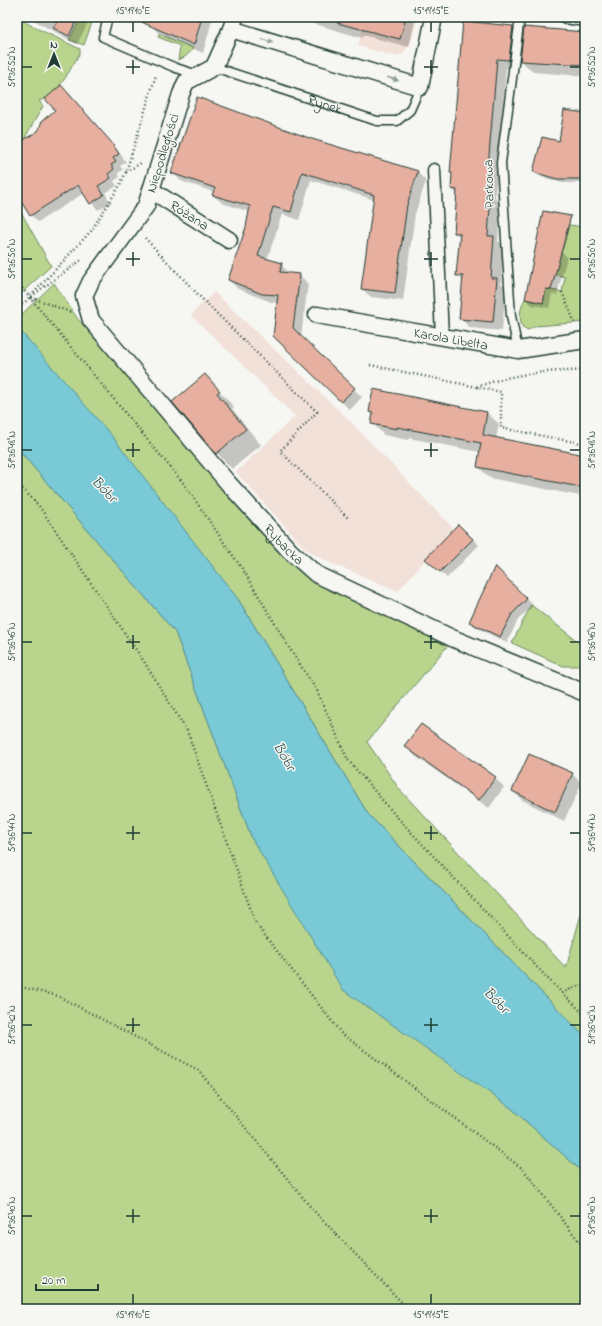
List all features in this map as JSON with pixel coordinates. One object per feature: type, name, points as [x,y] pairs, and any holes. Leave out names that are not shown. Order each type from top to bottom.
[{"type":"street","name":"Rynek","points":[[420,87],[434,17]]},
{"type":"street","points":[[565,17],[585,20]]},
{"type":"street","points":[[214,67],[233,23],[420,87]]},
{"type":"street","name":"Niepodległości","points":[[91,281],[146,206],[186,82],[214,67]]},
{"type":"street","points":[[434,170],[442,336]]},
{"type":"street","name":"Różana","points":[[151,190],[229,240]]},
{"type":"street","name":"Rybacka","points":[[91,281],[84,296],[91,320],[228,483],[290,551],[316,574],[452,638],[585,693]]},
{"type":"street","name":"Karola Libelta","points":[[317,315],[518,350],[585,340]]},
{"type":"lane","points":[[108,17],[103,37],[160,62],[198,75]]},
{"type":"lane","name":"Parkowa","points":[[518,350],[511,316],[501,163],[520,17]]},
{"type":"lane","name":"Rynek","points":[[214,67],[377,121],[398,121],[410,110],[420,87]]},
{"type":"path","points":[[17,310],[91,231],[120,184],[126,172],[160,62]]},
{"type":"path","points":[[126,172],[147,159]]},
{"type":"path","points":[[132,224],[204,301],[317,412],[280,451],[348,518]]},
{"type":"path","points":[[30,297],[77,264],[88,254]]},
{"type":"path","points":[[17,282],[184,484],[245,573],[317,691],[348,760],[391,810],[562,993],[585,1015]]},
{"type":"path","points":[[562,292],[577,326]]},
{"type":"path","points":[[30,297],[91,320]]},
{"type":"path","points":[[370,365],[501,392],[501,428],[585,444]]},
{"type":"path","points":[[476,387],[503,378],[563,371],[585,371]]},
{"type":"path","points":[[17,483],[43,512],[143,660],[187,731],[256,924],[341,1032],[523,1169],[585,1249]]},
{"type":"path","points":[[562,993],[585,984]]},
{"type":"path","points":[[17,986],[58,996],[198,1070],[313,1210],[408,1309]]},
{"type":"shaded area","points":[[366,17],[418,17],[411,41],[403,54],[397,56],[390,55],[358,46]]},
{"type":"shaded area","points":[[214,292],[345,416],[453,528],[398,591],[326,561],[305,549],[236,472],[295,416],[191,315]]},
{"type":"green space","points":[[17,17],[32,26],[80,49],[80,53],[68,74],[53,93],[39,101],[43,106],[23,141],[17,145]]},
{"type":"green space","points":[[81,17],[94,17],[84,45],[69,40]]},
{"type":"green space","points":[[159,34],[193,48],[187,56],[178,60],[180,46],[158,37]]},
{"type":"green space","points":[[17,205],[51,266],[17,297]]},
{"type":"green space","points":[[569,225],[585,227],[585,322],[536,326],[528,330],[523,328],[520,320],[520,313],[525,299],[543,303],[546,289],[562,292],[565,277],[549,273],[563,248]]},
{"type":"green space","points":[[54,283],[77,318],[280,546],[449,644],[367,742],[400,790],[566,968],[585,900],[585,1037],[368,814],[238,599],[17,327],[17,319]]},
{"type":"green space","points":[[17,448],[175,632],[252,839],[511,1108],[585,1174],[585,1309],[17,1309]]},
{"type":"green space","points":[[531,605],[585,647],[585,655],[578,666],[563,666],[512,643]]},
{"type":"water","name":"Bóbr","points":[[17,327],[112,436],[238,599],[368,814],[585,1037],[585,1174],[511,1108],[343,990],[252,839],[175,632],[17,448]]},
{"type":"building","points":[[60,17],[78,17],[69,36],[53,28]]},
{"type":"building","points":[[130,17],[202,17],[194,45]]},
{"type":"building","points":[[338,17],[406,17],[400,39],[337,23]]},
{"type":"building","points":[[463,21],[513,26],[509,60],[497,59],[486,192],[491,193],[488,236],[494,236],[491,278],[497,278],[493,322],[459,319],[463,276],[456,276],[460,233],[454,233],[457,190],[451,189],[452,173],[450,173]]},
{"type":"building","points":[[524,27],[585,32],[585,65],[520,61]]},
{"type":"building","points":[[61,85],[112,143],[119,154],[113,158],[116,162],[111,165],[114,169],[108,174],[111,178],[98,186],[104,195],[90,204],[78,185],[30,216],[17,195],[17,144],[38,131],[42,121],[55,110],[45,99]]},
{"type":"building","points":[[197,97],[312,139],[418,171],[407,205],[395,293],[361,289],[374,195],[302,172],[291,212],[273,207],[258,256],[282,263],[280,272],[300,274],[293,328],[355,388],[341,402],[273,336],[278,295],[262,294],[228,280],[246,227],[250,206],[212,195],[215,188],[171,173]]},
{"type":"building","points":[[564,110],[585,113],[585,179],[557,179],[533,172],[542,137],[559,141]]},
{"type":"building","points":[[543,211],[571,216],[551,290],[546,289],[543,303],[525,299]]},
{"type":"building","points":[[205,374],[220,391],[217,393],[246,429],[216,454],[172,402]]},
{"type":"building","points":[[373,389],[487,412],[483,435],[585,455],[585,488],[477,467],[481,443],[397,427],[397,429],[371,424],[373,413],[369,412]]},
{"type":"building","points":[[458,524],[473,539],[440,572],[425,559]]},
{"type":"building","points":[[495,566],[527,599],[512,614],[500,637],[469,622]]},
{"type":"building","points":[[421,724],[496,777],[479,800],[404,746]]},
{"type":"building","points":[[529,754],[573,773],[555,812],[512,791]]}]
